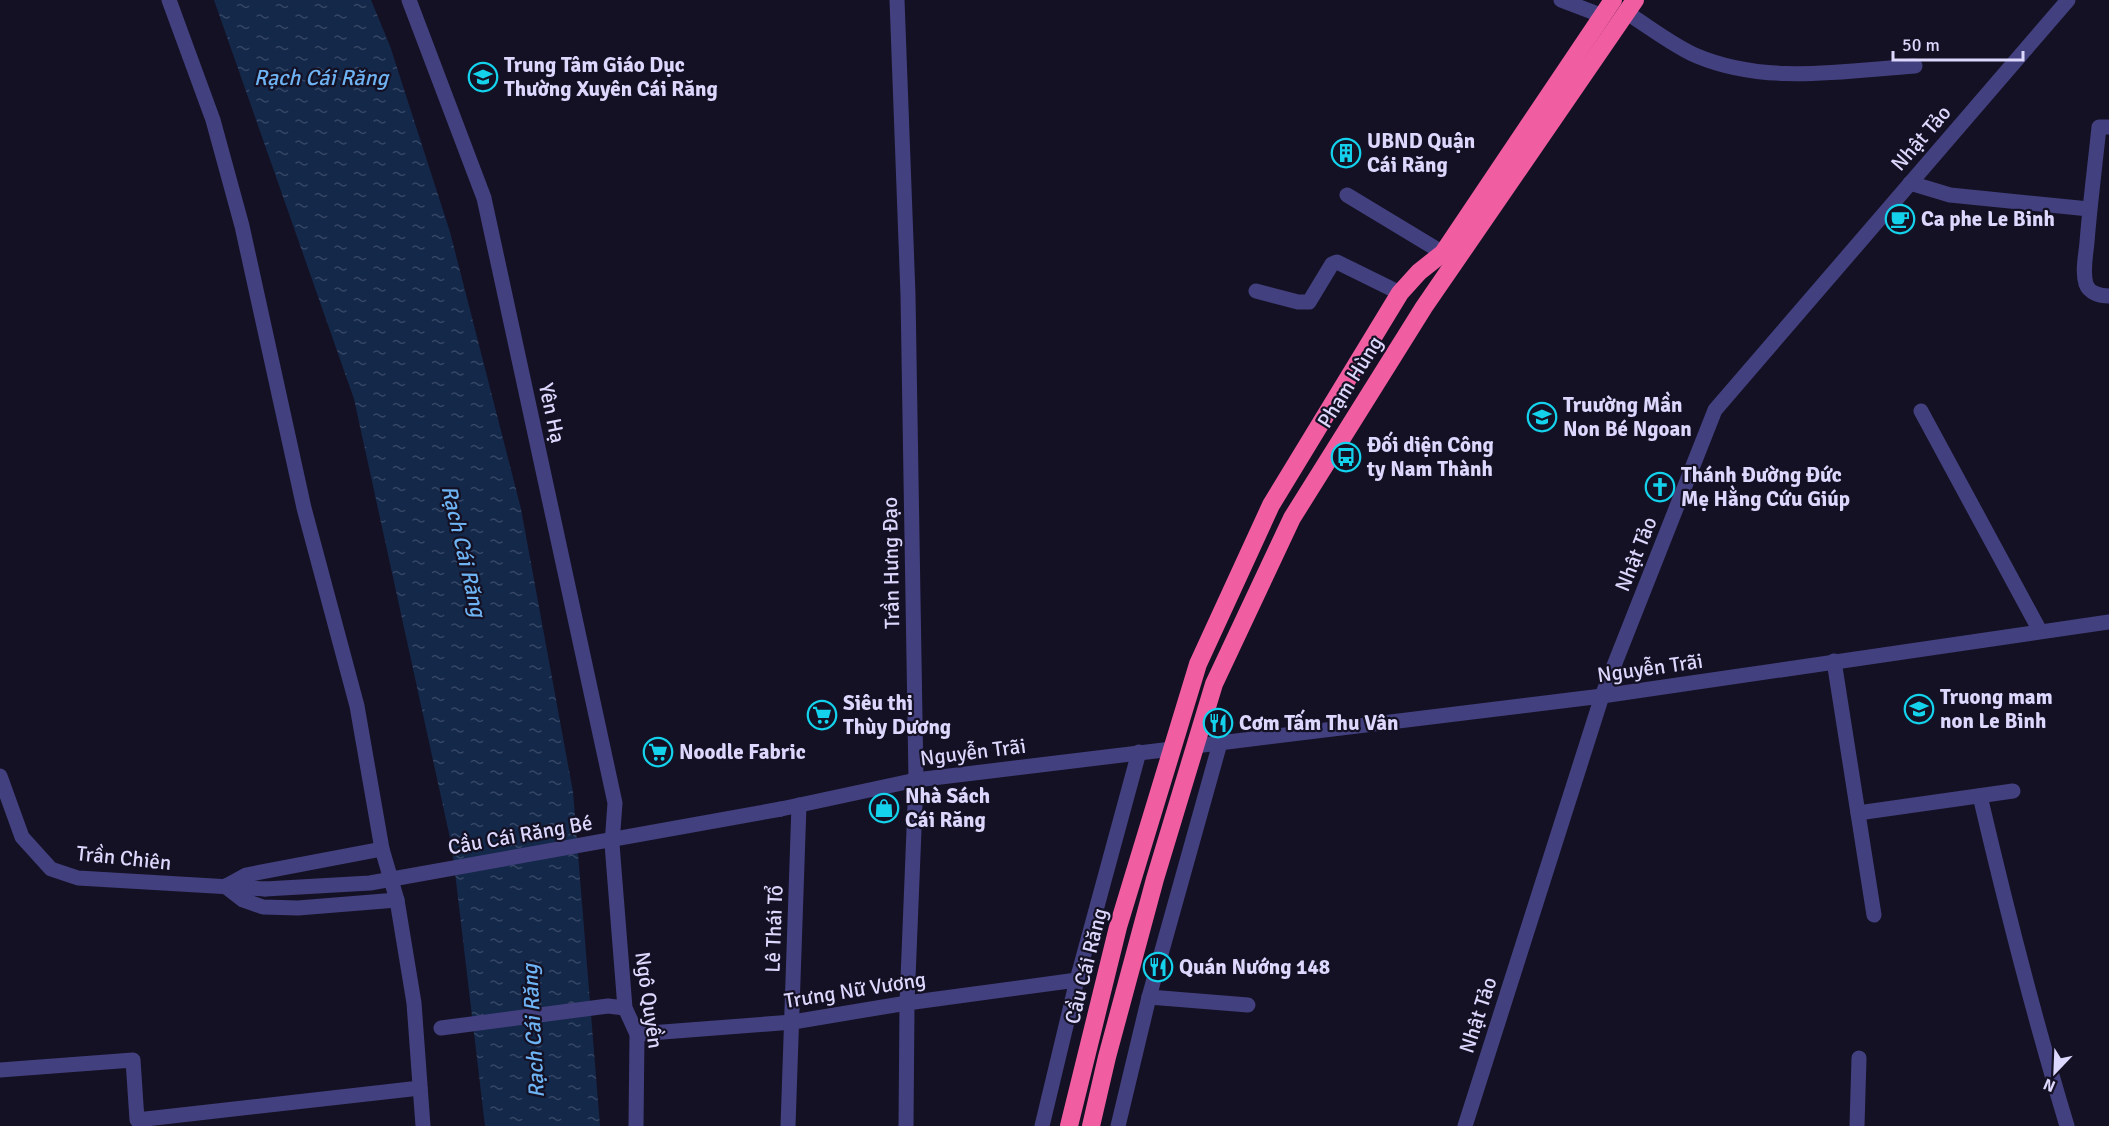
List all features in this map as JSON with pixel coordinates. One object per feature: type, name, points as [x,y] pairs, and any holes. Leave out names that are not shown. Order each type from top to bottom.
[{"type":"highway","name":"Phạm Hùng","points":[[1172,823],[1214,684],[1292,518],[1424,307],[1631,7]]},
{"type":"highway","name":"Phạm Hùng","points":[[1151,818],[1198,664],[1271,505],[1400,293],[1419,272],[1443,253],[1608,8]]},
{"type":"highway","points":[[1400,293],[1424,307]]},
{"type":"highway","name":"Cầu Cái Răng","points":[[1069,1126],[1118,927],[1151,818]]},
{"type":"highway","name":"Cầu Cái Răng","points":[[1091,1126],[1107,1057],[1172,823]]},
{"type":"street","points":[[169,0],[213,120],[242,226],[304,508],[357,706],[382,849],[397,900],[414,1003],[423,1126]]},
{"type":"street","name":"Yên Hạ","points":[[408,0],[484,198],[615,803],[612,844]]},
{"type":"street","name":"Trần Hưng Đạo","points":[[897,0],[908,307],[916,780],[907,1003],[906,1126]]},
{"type":"street","points":[[1561,0],[1608,8]]},
{"type":"street","name":"Nhật Tảo","points":[[1465,1126],[1602,696],[1715,410],[2068,0]]},
{"type":"street","points":[[1631,7],[1695,56],[1727,67],[1758,72],[1799,74],[1915,66]]},
{"type":"street","points":[[2109,127],[2099,127],[2089,208],[2085,271],[2086,285],[2095,293],[2109,296]]},
{"type":"street","points":[[1910,183],[1950,195],[2089,208]]},
{"type":"street","points":[[1347,195],[1443,253]]},
{"type":"street","points":[[1256,291],[1298,302],[1309,302],[1332,264],[1337,262],[1400,293]]},
{"type":"street","points":[[1921,411],[2040,631]]},
{"type":"street","name":"Nguyễn Trãi","points":[[1195,746],[1602,696],[2109,622]]},
{"type":"street","points":[[1834,661],[1874,915]]},
{"type":"street","points":[[1118,1126],[1149,998],[1220,743]]},
{"type":"street","name":"Nguyễn Trãi","points":[[780,808],[916,780],[1172,749]]},
{"type":"street","points":[[1042,1126],[1077,980],[1139,752]]},
{"type":"street","name":"Trần Chiên","points":[[0,776],[22,837],[51,869],[78,878],[265,889]]},
{"type":"street","points":[[1858,813],[2013,791]]},
{"type":"street","points":[[1980,796],[2032,1010],[2067,1126]]},
{"type":"street","name":"Lê Thái Tổ","points":[[788,1126],[799,805]]},
{"type":"street","name":"Cầu Cái Răng Bé","points":[[265,889],[370,883],[780,808]]},
{"type":"street","name":"Ngô Quyền","points":[[612,844],[625,1008],[638,1034],[636,1126]]},
{"type":"street","points":[[382,849],[246,875],[225,886],[243,900],[263,907],[298,908],[397,900]]},
{"type":"street","name":"Trưng Nữ Vương","points":[[638,1034],[793,1022],[907,1003],[1077,980]]},
{"type":"street","points":[[1149,998],[1248,1005]]},
{"type":"street","points":[[441,1028],[608,1006],[625,1008]]},
{"type":"street","points":[[1857,1126],[1859,1059]]},
{"type":"street","points":[[0,1070],[133,1060],[137,1120],[420,1088]]},
{"type":"water","name":"Rạch Cái Răng","points":[[214,0],[371,0],[390,46],[450,232],[521,509],[573,792],[600,1126],[485,1126],[452,847],[354,399]]},
{"type":"place","name":"Trung Tâm Giáo Dục Thường Xuyên Cái Răng","points":[[483,77]]},
{"type":"place","name":"UBND Quận Cái Răng","points":[[1346,153]]},
{"type":"place","name":"Ca phe Le Binh","points":[[1900,219]]},
{"type":"place","name":"Truường Mần Non Bé Ngoan","points":[[1542,417]]},
{"type":"place","name":"Đối diện Công ty Nam Thành","points":[[1346,457]]},
{"type":"place","name":"Thánh Đường Đức Mẹ Hằng Cứu Giúp","points":[[1660,487]]},
{"type":"place","name":"Truong mam non Le Binh","points":[[1919,709]]},
{"type":"place","name":"Siêu thị Thùy Dương","points":[[822,715]]},
{"type":"place","name":"Cơm Tấm Thu Vân","points":[[1218,723]]},
{"type":"place","name":"Noodle Fabric","points":[[658,752]]},
{"type":"place","name":"Nhà Sách Cái Răng","points":[[884,808]]},
{"type":"place","name":"Quán Nướng 148","points":[[1158,967]]}]
